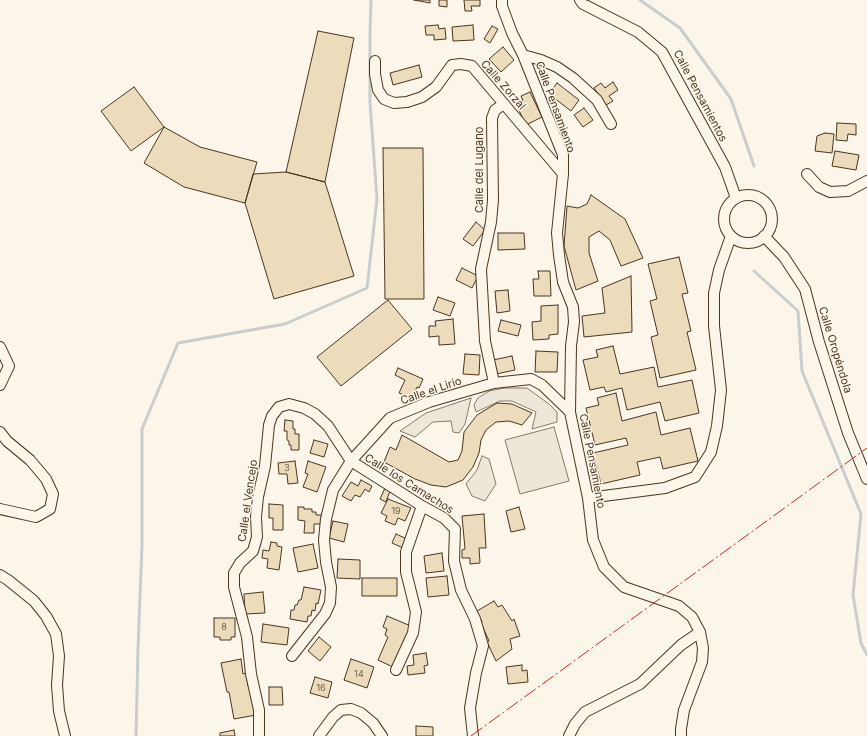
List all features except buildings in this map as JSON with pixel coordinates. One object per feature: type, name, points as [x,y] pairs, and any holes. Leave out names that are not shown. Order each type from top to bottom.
[{"type":"street","name":"Calle Pensamientos","points":[[580,0],[583,4],[638,32],[662,52],[725,167],[736,198]]},
{"type":"street","name":"Calle Pensamiento","points":[[500,2],[563,155],[563,174],[557,233],[558,255],[563,282],[574,307],[571,346],[570,412],[588,498],[593,540],[604,567],[624,587],[679,606],[692,617],[700,632],[703,648],[702,662],[684,710],[681,736]]},
{"type":"street","points":[[523,55],[541,60],[557,67],[573,78],[597,100],[611,124]]},
{"type":"street","name":"Calle Zorzal","points":[[375,61],[375,74],[378,90],[384,100],[394,103],[407,102],[422,97],[436,87],[452,65],[461,64],[472,66],[563,174]]},
{"type":"street","name":"Calle del Lugano","points":[[494,383],[485,341],[481,269],[491,222],[493,200],[492,118],[495,110],[504,104]]},
{"type":"street","points":[[807,174],[819,187],[830,192],[848,191],[867,181]]},
{"type":"street","points":[[745,195],[753,195],[766,203],[771,211],[772,219],[770,230],[764,236],[758,241],[750,243],[738,241],[731,236],[725,227],[724,220],[725,211],[729,203],[736,198],[745,195]]},
{"type":"street","points":[[588,498],[665,488],[695,476],[711,452],[717,426],[721,390],[714,326],[714,294],[719,270],[731,236]]},
{"type":"street","name":"Calle Oropéndola","points":[[764,236],[784,257],[805,289],[819,342],[848,433],[867,479]]},
{"type":"street","points":[[0,347],[9,366],[0,385]]},
{"type":"street","name":"Calle el Lirio","points":[[292,656],[325,614],[330,603],[331,587],[326,562],[324,540],[326,519],[333,490],[350,461],[390,418],[429,402],[494,383],[531,379],[542,385],[570,412]]},
{"type":"street","name":"Calle el Vencejo","points":[[259,736],[259,710],[251,674],[247,637],[234,587],[234,573],[240,563],[253,551],[257,537],[256,517],[258,497],[265,466],[269,425],[272,416],[279,407],[289,404],[304,408],[315,414],[328,426],[350,461]]},
{"type":"street","points":[[0,432],[7,441],[30,460],[46,478],[53,494],[50,509],[36,517],[0,509]]},
{"type":"street","name":"Calle los Camachos","points":[[350,461],[444,518],[455,529],[454,561],[461,590],[475,619],[483,646],[476,673],[470,708],[473,736]]},
{"type":"street","points":[[396,670],[414,633],[416,612],[406,572],[406,552],[422,506]]},
{"type":"street","points":[[0,576],[8,580],[34,601],[46,616],[56,634],[59,656],[59,711],[65,736]]},
{"type":"street","points":[[569,736],[575,724],[585,712],[640,684],[681,645],[700,632]]},
{"type":"street","points":[[320,736],[333,717],[341,710],[351,709],[361,713],[373,723],[382,736]]},
{"type":"shaded area","points":[[504,388],[527,388],[549,404],[557,412],[557,422],[532,429],[536,412],[512,401],[500,401],[476,412],[474,405],[478,398],[489,391]]},
{"type":"shaded area","points":[[471,398],[465,424],[459,433],[453,432],[451,421],[433,422],[415,437],[400,431],[426,413]]},
{"type":"shaded area","points":[[554,427],[569,481],[520,494],[505,440]]},
{"type":"shaded area","points":[[482,456],[489,459],[496,484],[485,501],[472,496],[466,484],[477,470]]},
{"type":"waterway","points":[[136,736],[142,545],[142,429],[178,343],[285,324],[367,288],[377,199],[370,103],[371,0]]},
{"type":"waterway","points":[[640,0],[680,28],[731,99],[754,166]]},
{"type":"waterway","points":[[754,271],[798,311],[802,371],[861,514],[853,595],[861,643],[867,655]]},
{"type":"power","points":[[471,736],[867,448]]}]
